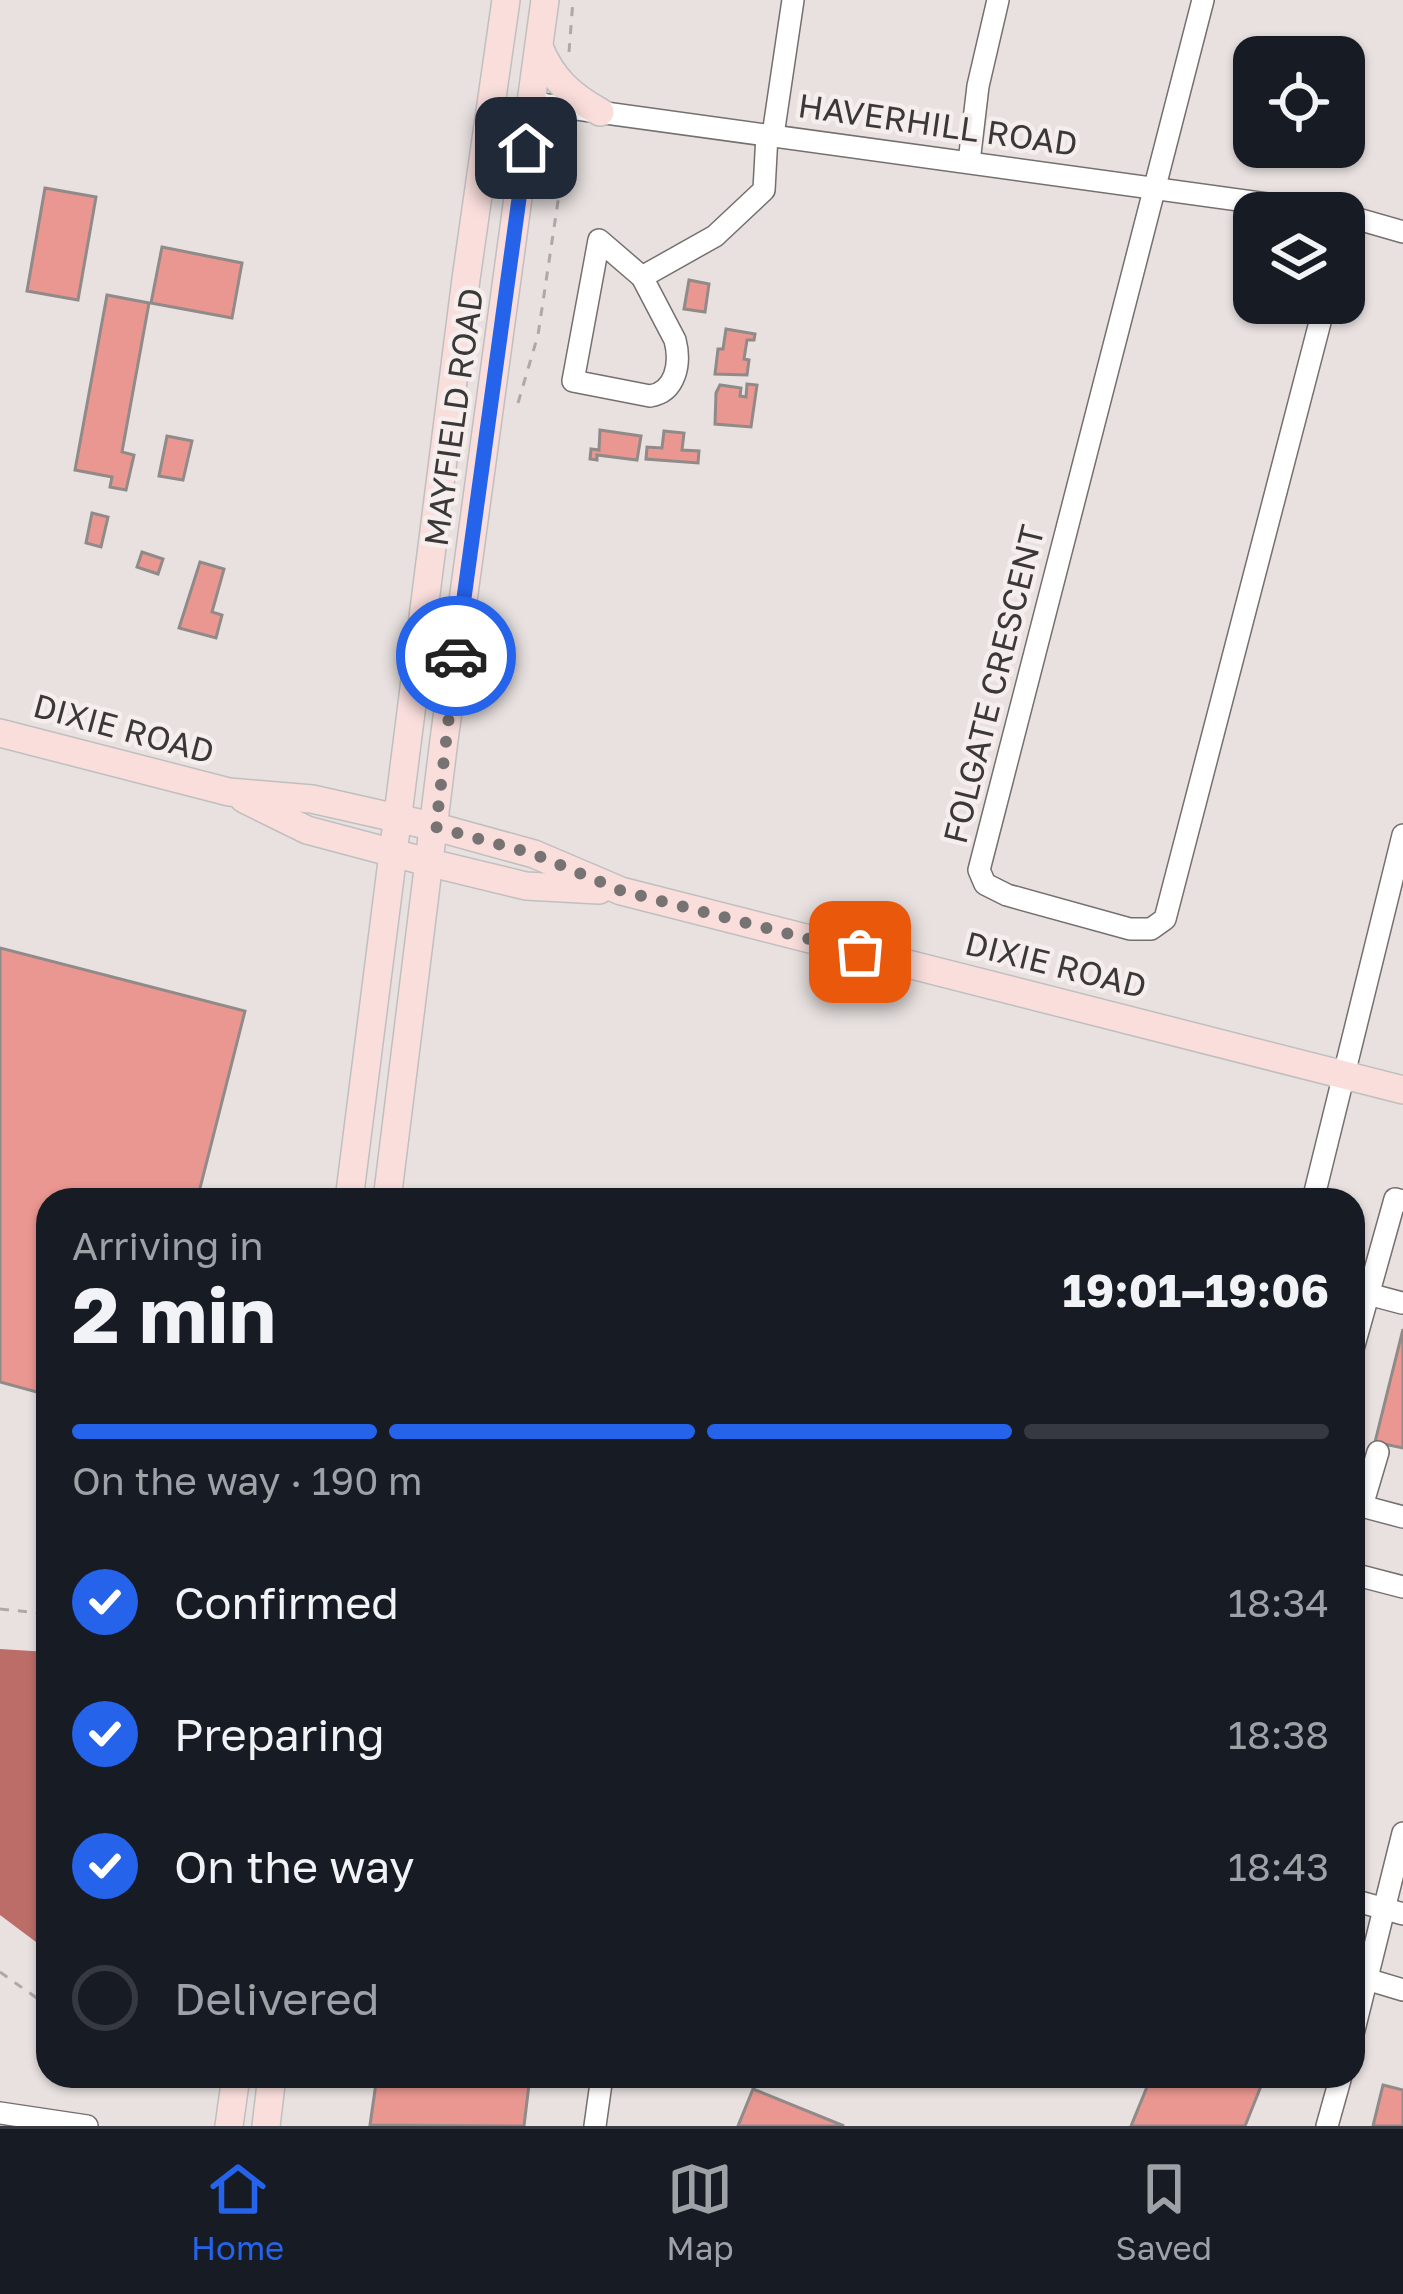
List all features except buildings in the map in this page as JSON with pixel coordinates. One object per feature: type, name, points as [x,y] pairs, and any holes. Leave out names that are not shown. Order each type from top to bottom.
[{"type":"main road","name":"MAYFIELD ROAD","points":[[351,1188],[506,0]]},
{"type":"main road","name":"MAYFIELD ROAD","points":[[389,1188],[544,0]]},
{"type":"main road","points":[[539,46],[558,82],[600,112]]},
{"type":"main road","points":[[497,77],[533,103]]},
{"type":"main road","name":"DIXIE ROAD","points":[[0,733],[229,792],[312,799],[436,827],[534,854],[622,891],[1403,1090]]},
{"type":"main road","name":"DIXIE ROAD","points":[[229,792],[307,830],[431,863],[526,886],[622,891]]},
{"type":"main road","points":[[230,2126],[235,2088]]},
{"type":"main road","points":[[266,2126],[271,2088]]},
{"type":"street","points":[[642,277],[715,236],[764,190],[793,0]]},
{"type":"street","points":[[969,162],[977,86],[998,0]]},
{"type":"street","points":[[1154,187],[1203,0]]},
{"type":"street","name":"HAVERHILL ROAD","points":[[533,103],[1233,200]]},
{"type":"street","name":"FOLGATE CRESCENT","points":[[1154,187],[979,870],[985,884],[1007,895],[1130,929],[1151,928],[1165,919],[1320,324]]},
{"type":"street","name":"HAVERHILL ROAD","points":[[1365,224],[1403,232]]},
{"type":"street","points":[[599,240],[642,277],[676,344],[670,386],[650,396],[573,381],[599,240]]},
{"type":"street","points":[[1316,1188],[1403,835]]},
{"type":"street","points":[[1365,1281],[1395,1198],[1403,1201]]},
{"type":"street","points":[[1365,1293],[1402,1303]]},
{"type":"street","points":[[1365,1486],[1378,1452]]},
{"type":"street","points":[[1365,1507],[1403,1517]]},
{"type":"street","points":[[1365,1577],[1403,1587]]},
{"type":"street","points":[[1365,1968],[1394,1911],[1403,1833]]},
{"type":"street","points":[[1365,1903],[1394,1911]]},
{"type":"street","points":[[1365,1979],[1403,1990]]},
{"type":"street","points":[[596,2126],[601,2088]]},
{"type":"street","points":[[1328,2126],[1338,2088]]},
{"type":"street","points":[[0,2113],[82,2126]]},
{"type":"path","points":[[571,59],[567,45],[573,0]]},
{"type":"path","points":[[518,403],[538,335],[564,160],[574,148],[568,139]]},
{"type":"path","points":[[0,1609],[36,1613]]},
{"type":"path","points":[[0,1972],[36,1998]]},
{"type":"shaded area","points":[[0,1649],[36,1651],[36,1942],[0,1915]]},
{"type":"way so far","points":[[456,656],[436,827],[534,854],[622,891],[860,952]]},
{"type":"route","points":[[456,656],[526,148]]}]
